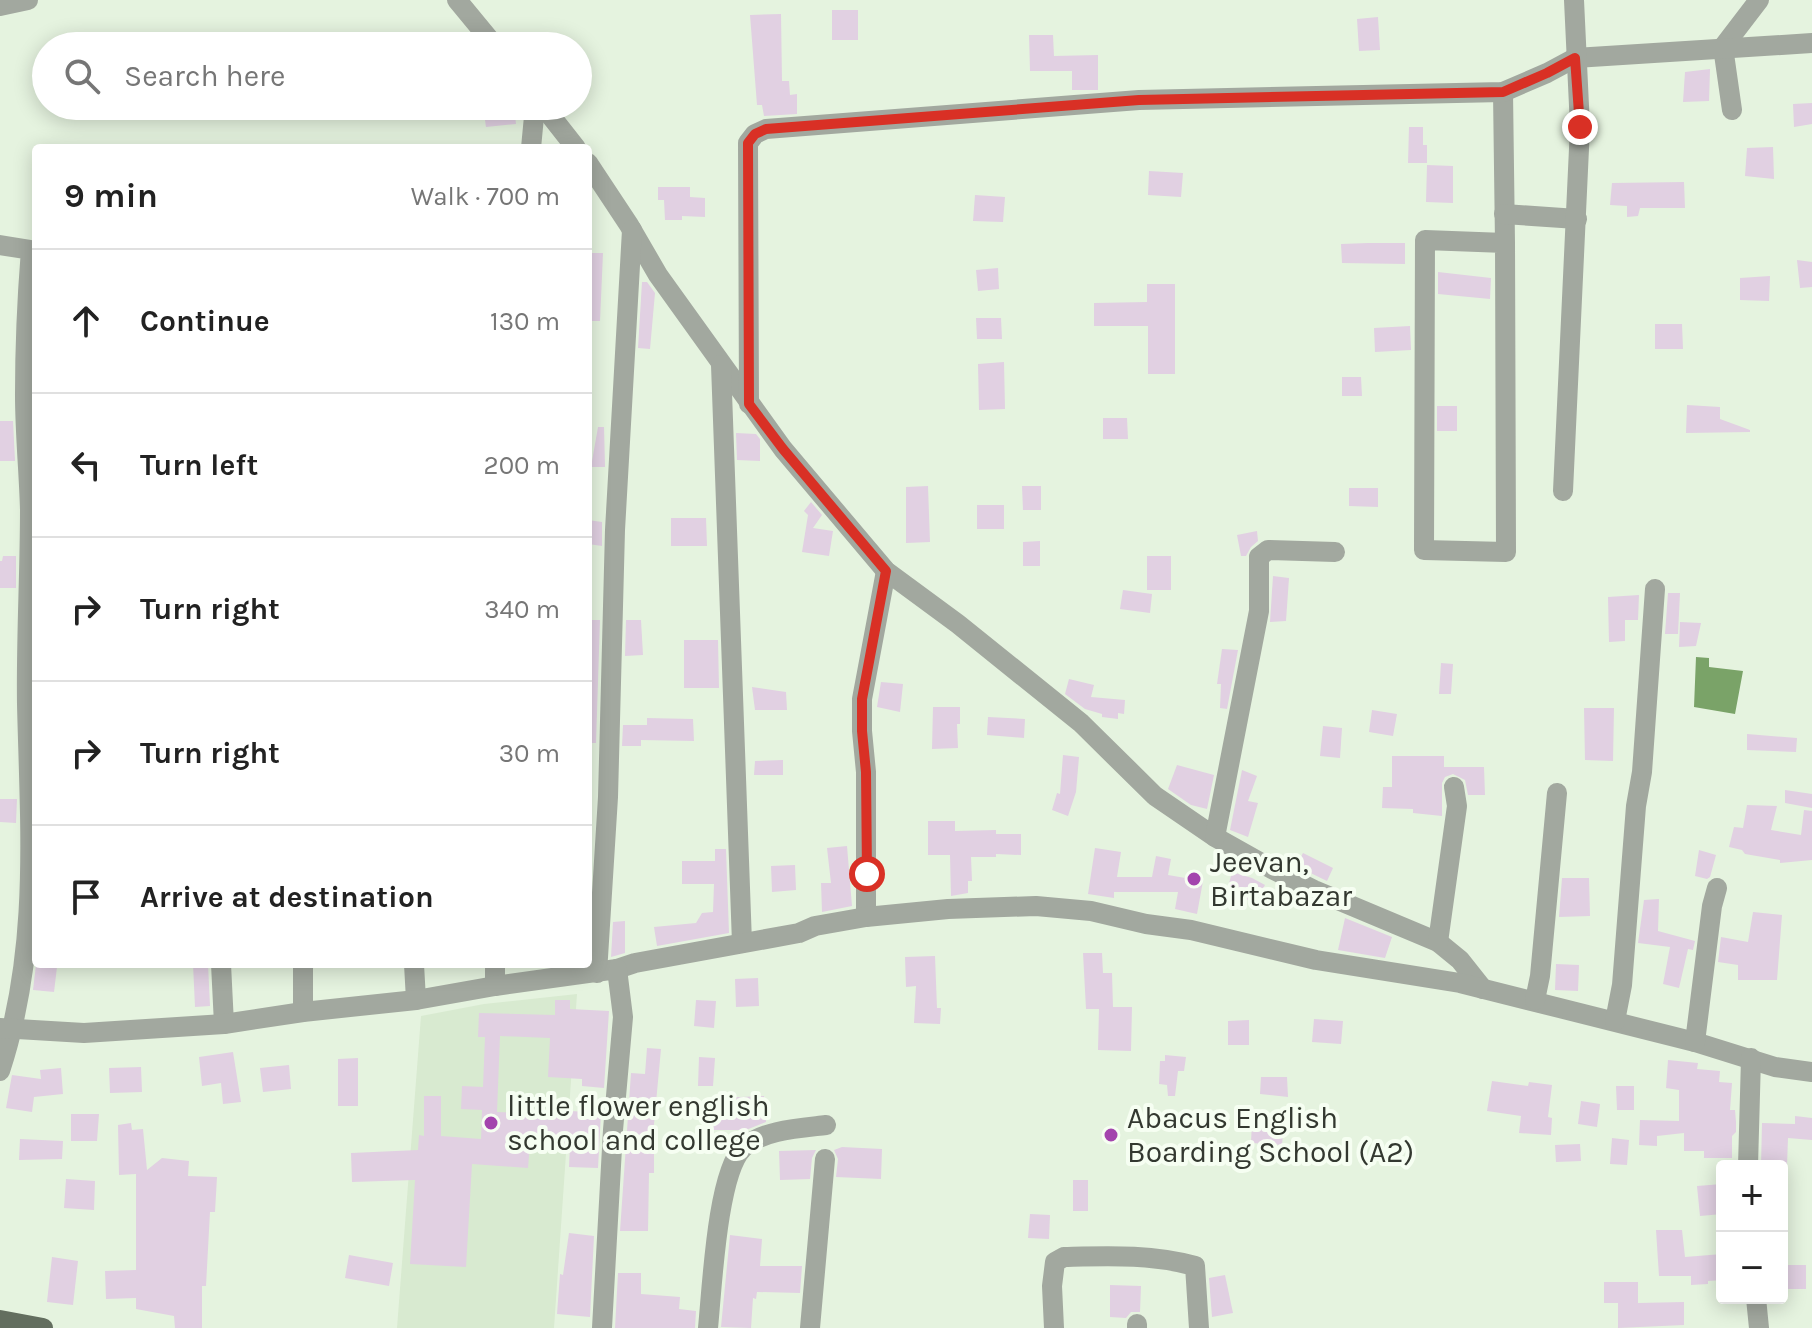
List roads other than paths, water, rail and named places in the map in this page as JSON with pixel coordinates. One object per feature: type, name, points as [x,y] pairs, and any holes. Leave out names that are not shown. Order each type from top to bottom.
[{"type":"main road","points":[[0,1320],[43,1328]]},
{"type":"street","points":[[0,6],[28,0]]},
{"type":"street","points":[[457,0],[483,32]]},
{"type":"street","points":[[1563,491],[1580,127],[1574,0]]},
{"type":"street","points":[[1732,110],[1723,47],[1759,0]]},
{"type":"street","points":[[749,404],[748,143],[755,134],[766,129],[1139,100],[1503,92],[1575,58],[1812,43]]},
{"type":"street","points":[[1503,92],[1505,243],[1506,552],[1424,550],[1425,240],[1505,243]]},
{"type":"street","points":[[531,144],[534,120]]},
{"type":"street","points":[[554,120],[573,144]]},
{"type":"street","points":[[592,171],[658,275],[749,404],[886,571],[958,624],[1081,723],[1155,796],[1215,837],[1314,890],[1438,942],[1460,960],[1483,989]]},
{"type":"street","points":[[1504,214],[1577,219]]},
{"type":"street","points":[[602,1328],[623,1017],[607,971],[608,797],[616,516],[632,230]]},
{"type":"street","points":[[0,245],[32,250]]},
{"type":"street","points":[[0,1071],[28,941],[32,869],[26,654],[30,508],[25,399],[26,306],[32,264]]},
{"type":"street","points":[[721,365],[742,943]]},
{"type":"street","points":[[1215,837],[1259,611],[1259,557],[1268,550],[1335,552]]},
{"type":"street","points":[[866,917],[866,772],[862,699],[886,571]]},
{"type":"street","points":[[1615,1021],[1622,985],[1636,806],[1642,772],[1655,589]]},
{"type":"street","points":[[1438,942],[1457,806],[1454,787]]},
{"type":"street","points":[[1535,1000],[1540,976],[1557,793]]},
{"type":"street","points":[[1695,1042],[1712,906],[1717,888]]},
{"type":"street","points":[[7,1029],[84,1033],[224,1024],[416,1000],[495,986],[543,973],[607,971],[866,917],[948,909],[1036,906],[1091,911],[1218,936],[1316,960],[1460,983],[1695,1042],[1775,1067],[1812,1072]]},
{"type":"street","points":[[221,968],[224,1024]]},
{"type":"street","points":[[303,968],[303,1012]]},
{"type":"street","points":[[414,968],[416,1000]]},
{"type":"street","points":[[495,968],[495,986]]},
{"type":"street","points":[[1748,1160],[1751,1058]]},
{"type":"street","points":[[708,1328],[722,1195],[743,1148],[779,1130],[826,1125]]},
{"type":"street","points":[[810,1328],[825,1159]]},
{"type":"street","points":[[1054,1328],[1052,1286],[1055,1262],[1064,1257],[1132,1255],[1195,1266],[1199,1328]]},
{"type":"street","points":[[1757,1304],[1759,1328]]},
{"type":"place","name":"Jeevan, Birtabazar","points":[[1194,879]]},
{"type":"place","name":"little flower english school and college","points":[[491,1123]]},
{"type":"place","name":"Abacus English Boarding School (A2)","points":[[1111,1135]]}]
